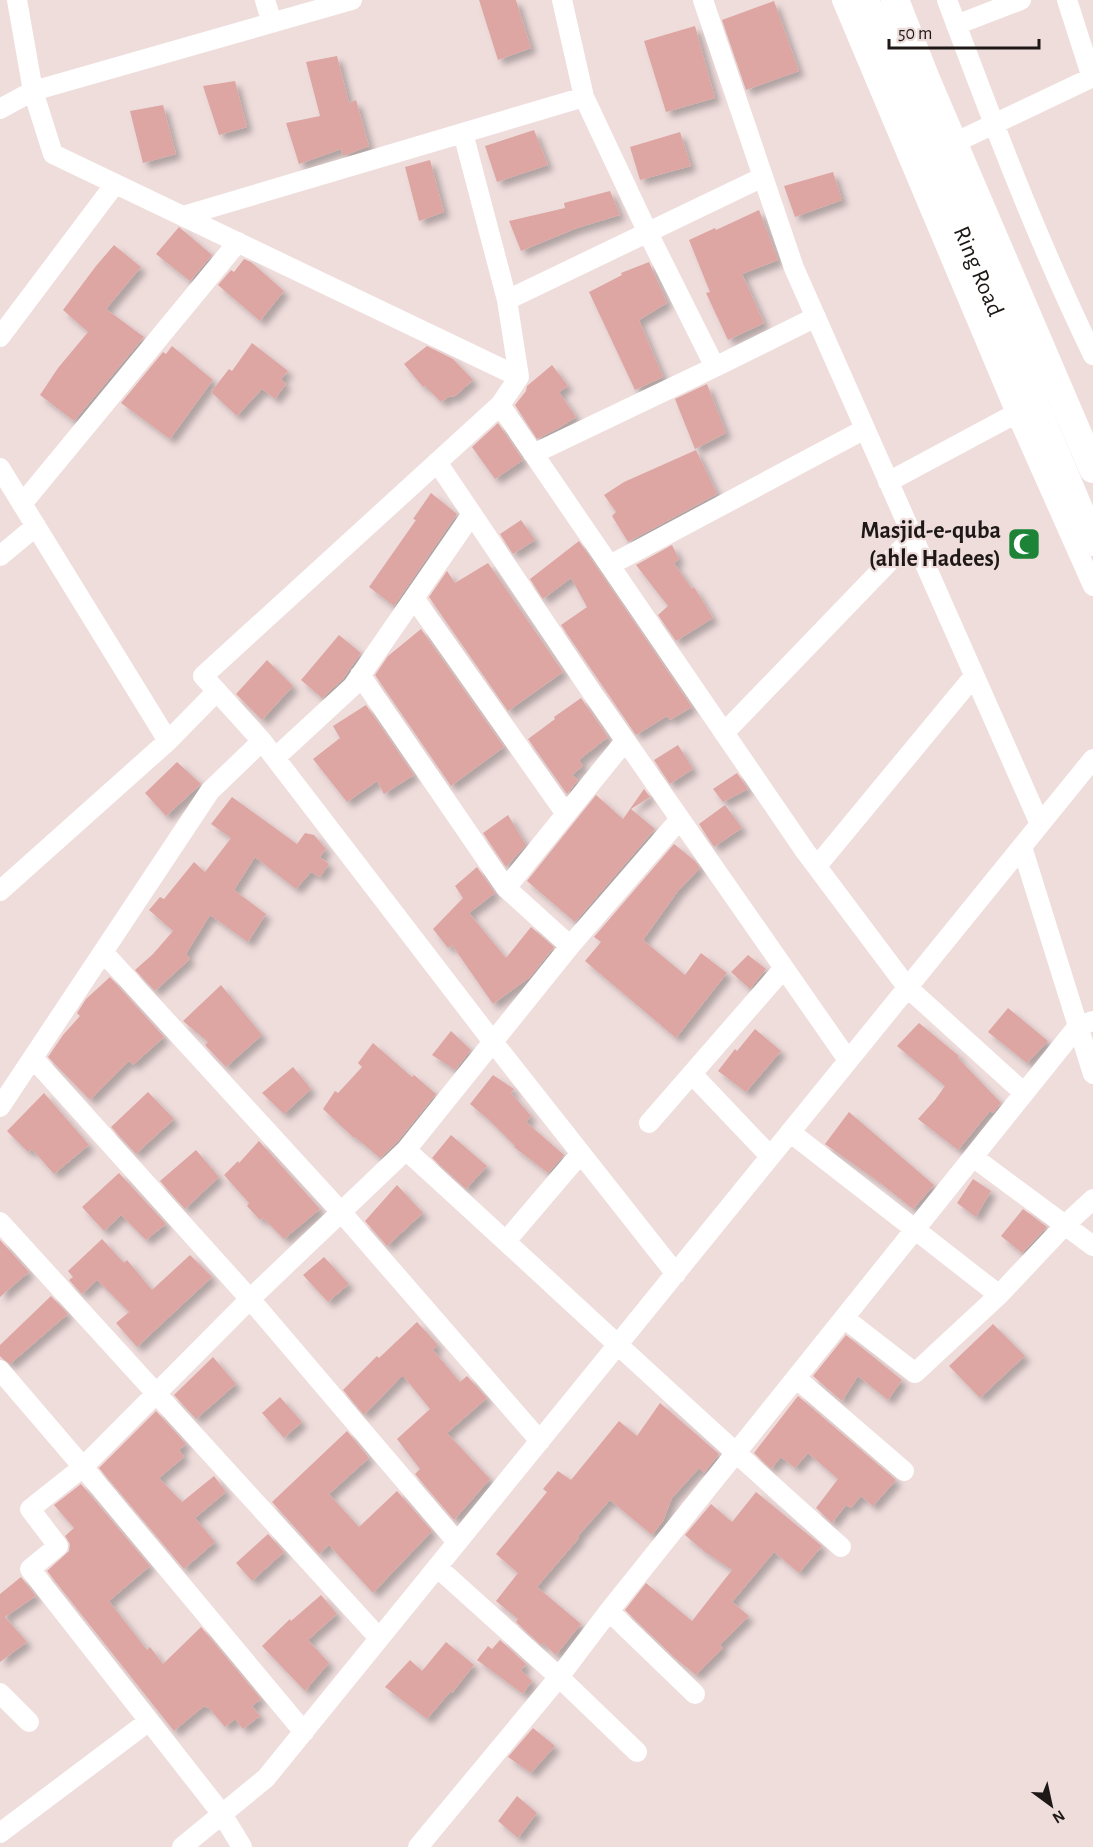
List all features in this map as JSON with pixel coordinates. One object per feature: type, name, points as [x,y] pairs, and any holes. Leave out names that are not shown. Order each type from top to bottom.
[{"type":"highway","name":"Ring Road","points":[[866,0],[1025,408],[1093,542]]},
{"type":"highway","name":"Ring Road","points":[[896,0],[926,79],[1093,469]]},
{"type":"street","points":[[17,0],[33,91],[53,154],[519,377]]},
{"type":"street","points":[[265,0],[272,22]]},
{"type":"street","points":[[0,109],[33,91],[352,0]]},
{"type":"street","points":[[562,0],[584,98],[715,367]]},
{"type":"street","points":[[703,0],[794,268],[1040,824]]},
{"type":"street","points":[[842,0],[1025,408],[1093,586]]},
{"type":"street","points":[[947,0],[1057,282],[1093,356]]},
{"type":"street","points":[[956,25],[1021,0]]},
{"type":"street","points":[[954,142],[1093,77],[1067,0]]},
{"type":"street","points":[[183,216],[584,98]]},
{"type":"street","points":[[463,133],[507,300],[519,377],[500,405],[203,676],[262,741],[676,1274]]},
{"type":"street","points":[[507,300],[763,177]]},
{"type":"street","points":[[0,337],[115,183]]},
{"type":"street","points":[[22,504],[238,242]]},
{"type":"street","points":[[533,454],[816,317]]},
{"type":"street","points":[[500,405],[817,866],[907,987],[1024,1093]]},
{"type":"street","points":[[888,482],[1025,408]]},
{"type":"street","points":[[609,565],[865,429]]},
{"type":"street","points":[[437,462],[625,741],[848,1060]]},
{"type":"street","points":[[0,468],[168,741]]},
{"type":"street","points":[[275,758],[353,686],[472,514]]},
{"type":"street","points":[[0,556],[36,526]]},
{"type":"street","points":[[724,733],[913,537]]},
{"type":"street","points":[[414,598],[566,814]]},
{"type":"street","points":[[360,675],[507,888],[570,946]]},
{"type":"street","points":[[817,866],[974,676]]},
{"type":"street","points":[[0,891],[168,741],[217,691]]},
{"type":"street","points":[[0,1107],[210,791],[262,741]]},
{"type":"street","points":[[507,888],[625,741]]},
{"type":"street","points":[[182,1847],[266,1778],[1093,759]]},
{"type":"street","points":[[242,1847],[222,1814],[30,1569],[58,1546],[30,1509],[82,1467],[250,1299],[406,1150],[570,946],[680,819]]},
{"type":"street","points":[[1022,847],[1085,1024],[1093,1074]]},
{"type":"street","points":[[103,952],[342,1213],[540,1441]]},
{"type":"street","points":[[649,1124],[784,968]]},
{"type":"street","points":[[418,1847],[559,1677],[609,1611],[1024,1093],[1085,1024]]},
{"type":"street","points":[[33,1058],[250,1299],[457,1542]]},
{"type":"street","points":[[692,1074],[771,1156]]},
{"type":"street","points":[[790,1132],[999,1294]]},
{"type":"street","points":[[406,1150],[735,1453],[841,1547]]},
{"type":"street","points":[[506,1241],[581,1153]]},
{"type":"street","points":[[973,1157],[1093,1246]]},
{"type":"street","points":[[844,1318],[915,1373],[999,1294],[1093,1199]]},
{"type":"street","points":[[0,1222],[379,1638]]},
{"type":"street","points":[[0,1370],[304,1732]]},
{"type":"street","points":[[795,1378],[904,1471]]},
{"type":"street","points":[[437,1567],[559,1677],[637,1752]]},
{"type":"street","points":[[609,1611],[695,1694]]},
{"type":"street","points":[[0,1694],[29,1722]]},
{"type":"street","points":[[0,1833],[149,1720]]},
{"type":"building","points":[[479,0],[516,0],[531,48],[498,60]]},
{"type":"building","points":[[774,1],[799,71],[746,90],[722,20]]},
{"type":"building","points":[[695,26],[715,98],[666,112],[644,41]]},
{"type":"building","points":[[337,56],[349,103],[356,100],[369,146],[343,156],[341,149],[299,164],[286,123],[320,116],[306,62]]},
{"type":"building","points":[[235,81],[247,127],[219,135],[203,86]]},
{"type":"building","points":[[163,105],[176,154],[143,163],[130,111]]},
{"type":"building","points":[[534,130],[548,165],[497,182],[485,146]]},
{"type":"building","points":[[680,132],[691,166],[640,180],[630,147]]},
{"type":"building","points":[[430,160],[444,212],[419,221],[405,167]]},
{"type":"building","points":[[833,172],[842,200],[795,217],[784,186]]},
{"type":"building","points":[[610,191],[620,215],[577,228],[521,251],[509,221],[565,208],[564,203]]},
{"type":"building","points":[[759,210],[778,260],[742,274],[764,323],[728,340],[706,293],[710,292],[689,240]]},
{"type":"building","points":[[179,227],[212,255],[190,281],[156,254]]},
{"type":"building","points":[[114,245],[141,267],[106,309],[144,337],[74,421],[40,395],[58,368],[88,332],[63,310]]},
{"type":"building","points":[[244,259],[251,262],[284,291],[260,321],[218,285],[231,270],[234,272]]},
{"type":"building","points":[[649,262],[667,303],[639,320],[663,377],[635,390],[589,292],[622,275],[621,273]]},
{"type":"building","points":[[252,343],[288,371],[281,379],[286,384],[275,399],[262,389],[237,416],[211,392],[229,369],[232,371]]},
{"type":"building","points":[[172,346],[213,380],[170,439],[121,403],[163,352],[166,354]]},
{"type":"building","points":[[427,346],[453,359],[473,380],[454,397],[450,396],[441,402],[425,386],[423,387],[404,364]]},
{"type":"building","points":[[552,365],[568,386],[559,392],[576,417],[537,439],[515,405],[526,391],[527,386]]},
{"type":"building","points":[[707,384],[726,433],[695,449],[675,399]]},
{"type":"building","points":[[498,423],[523,460],[495,479],[472,447]]},
{"type":"building","points":[[696,450],[717,494],[628,542],[612,516],[616,512],[604,495],[624,482]]},
{"type":"building","points":[[431,493],[457,514],[394,606],[369,587],[416,520],[413,519]]},
{"type":"building","points":[[521,520],[535,540],[513,554],[500,534]]},
{"type":"building","points":[[579,541],[692,707],[670,720],[667,716],[636,735],[561,625],[587,607],[571,578],[543,599],[530,579]]},
{"type":"building","points":[[672,545],[679,559],[674,563],[692,589],[694,587],[713,618],[676,641],[658,615],[668,606],[636,565]]},
{"type":"building","points":[[488,563],[563,672],[508,711],[429,597],[447,571],[455,583]]},
{"type":"building","points":[[421,629],[504,747],[451,786],[375,675],[388,656]]},
{"type":"building","points":[[339,635],[361,653],[342,680],[322,698],[301,680]]},
{"type":"building","points":[[267,660],[293,686],[262,720],[236,694]]},
{"type":"building","points":[[581,698],[608,737],[579,760],[583,766],[572,775],[578,780],[567,794],[528,739]]},
{"type":"building","points":[[366,705],[414,775],[384,794],[377,781],[347,802],[313,759],[340,738],[333,726]]},
{"type":"building","points":[[678,745],[693,769],[670,784],[654,760]]},
{"type":"building","points":[[177,762],[201,784],[166,816],[145,793]]},
{"type":"building","points":[[737,773],[748,789],[723,802],[713,789]]},
{"type":"building","points":[[644,789],[650,797],[631,809],[655,829],[575,922],[527,881],[596,795],[623,819]]},
{"type":"building","points":[[232,797],[297,844],[305,833],[314,835],[326,849],[320,857],[329,864],[320,877],[311,872],[296,889],[255,857],[234,890],[266,914],[248,942],[210,915],[186,954],[190,959],[155,991],[135,970],[173,931],[149,910],[160,897],[164,899],[194,862],[205,872],[231,838],[211,824]]},
{"type":"building","points":[[725,805],[742,828],[714,847],[699,824]]},
{"type":"building","points":[[508,815],[526,845],[506,867],[483,833]]},
{"type":"building","points":[[674,844],[700,868],[678,891],[643,940],[685,975],[701,953],[727,973],[676,1038],[585,961],[601,942],[594,937]]},
{"type":"building","points":[[477,867],[495,893],[469,913],[506,958],[531,927],[554,947],[530,977],[493,1004],[452,945],[448,948],[433,929],[463,898],[455,886]]},
{"type":"building","points":[[748,955],[766,969],[750,989],[731,972]]},
{"type":"building","points":[[110,977],[164,1037],[133,1065],[129,1061],[90,1100],[48,1057],[80,1016],[77,1013],[86,999]]},
{"type":"building","points":[[221,985],[262,1035],[226,1067],[205,1045],[208,1042],[183,1021]]},
{"type":"building","points":[[1008,1008],[1048,1041],[1027,1063],[988,1032]]},
{"type":"building","points":[[919,1023],[959,1056],[958,1058],[1001,1103],[993,1113],[990,1111],[958,1150],[918,1119],[945,1086],[897,1046]]},
{"type":"building","points":[[755,1029],[781,1051],[746,1092],[718,1071]]},
{"type":"building","points":[[451,1031],[471,1050],[455,1070],[432,1055]]},
{"type":"building","points":[[373,1043],[412,1077],[414,1075],[436,1094],[397,1142],[380,1158],[323,1109],[335,1091],[338,1093],[362,1067],[358,1063]]},
{"type":"building","points":[[293,1067],[311,1089],[284,1114],[262,1093]]},
{"type":"building","points":[[493,1075],[514,1089],[511,1093],[531,1116],[526,1122],[564,1155],[548,1173],[514,1147],[489,1120],[470,1104]]},
{"type":"building","points":[[148,1092],[174,1119],[136,1154],[111,1127]]},
{"type":"building","points":[[44,1093],[89,1145],[54,1174],[32,1149],[28,1152],[7,1131]]},
{"type":"building","points":[[849,1112],[934,1185],[913,1209],[825,1144]]},
{"type":"building","points":[[451,1135],[487,1166],[466,1189],[432,1158]]},
{"type":"building","points":[[259,1141],[320,1209],[284,1239],[263,1218],[260,1220],[247,1206],[249,1203],[224,1175],[238,1161],[239,1163]]},
{"type":"building","points":[[196,1150],[219,1177],[185,1209],[160,1181]]},
{"type":"building","points":[[119,1173],[166,1224],[146,1240],[121,1215],[104,1231],[82,1207]]},
{"type":"building","points":[[973,1179],[991,1191],[976,1217],[957,1203]]},
{"type":"building","points":[[397,1185],[423,1213],[387,1246],[365,1221]]},
{"type":"building","points":[[1023,1209],[1047,1227],[1022,1253],[1001,1236]]},
{"type":"building","points":[[102,1239],[124,1263],[127,1260],[152,1290],[190,1255],[212,1277],[137,1347],[116,1323],[129,1312],[97,1280],[82,1294],[69,1280],[73,1277],[68,1271]]},
{"type":"building","points":[[0,1240],[29,1272],[0,1297]]},
{"type":"building","points":[[324,1257],[349,1284],[328,1302],[303,1275]]},
{"type":"building","points":[[51,1296],[68,1314],[10,1364],[0,1356],[0,1345]]},
{"type":"building","points":[[417,1322],[438,1345],[433,1350],[460,1382],[467,1376],[487,1398],[447,1433],[490,1479],[454,1520],[415,1474],[420,1469],[397,1439],[430,1409],[404,1377],[401,1377],[364,1415],[343,1390],[377,1356],[379,1358]]},
{"type":"building","points":[[993,1324],[1025,1356],[980,1398],[949,1366]]},
{"type":"building","points":[[846,1335],[902,1380],[888,1400],[858,1376],[842,1401],[813,1376]]},
{"type":"building","points":[[213,1357],[236,1384],[196,1419],[174,1395]]},
{"type":"building","points":[[798,1396],[896,1480],[873,1506],[861,1496],[851,1508],[846,1505],[832,1523],[816,1508],[838,1479],[808,1453],[795,1468],[781,1457],[771,1469],[754,1453]]},
{"type":"building","points":[[280,1397],[302,1422],[284,1438],[262,1413]]},
{"type":"building","points":[[660,1403],[719,1454],[704,1473],[699,1468],[672,1498],[663,1521],[652,1535],[610,1500],[578,1536],[579,1538],[537,1587],[581,1624],[556,1655],[543,1643],[541,1645],[516,1622],[518,1619],[496,1601],[518,1573],[496,1554],[547,1492],[543,1489],[558,1471],[571,1480],[619,1421],[637,1436]]},
{"type":"building","points":[[156,1411],[186,1444],[179,1450],[184,1457],[159,1478],[182,1502],[214,1476],[226,1492],[195,1518],[215,1542],[184,1569],[99,1468]]},
{"type":"building","points":[[347,1431],[369,1458],[329,1494],[359,1527],[397,1491],[432,1531],[373,1593],[329,1545],[319,1554],[272,1502]]},
{"type":"building","points":[[81,1484],[150,1566],[109,1601],[147,1650],[150,1647],[163,1664],[201,1627],[261,1699],[252,1706],[260,1716],[243,1729],[235,1719],[225,1727],[208,1707],[204,1706],[174,1731],[47,1571],[69,1551],[70,1544],[65,1536],[74,1528],[54,1505]]},
{"type":"building","points":[[756,1492],[822,1546],[799,1573],[774,1552],[732,1602],[749,1616],[720,1645],[723,1648],[696,1675],[625,1610],[646,1583],[692,1621],[732,1570],[685,1535],[711,1504],[732,1522]]},
{"type":"building","points":[[268,1534],[284,1552],[252,1581],[236,1563]]},
{"type":"building","points":[[21,1577],[36,1596],[5,1617],[27,1642],[0,1662],[0,1594]]},
{"type":"building","points":[[321,1595],[337,1614],[308,1640],[329,1663],[305,1691],[262,1646],[290,1619],[291,1621]]},
{"type":"building","points":[[500,1640],[526,1664],[521,1670],[532,1681],[523,1694],[477,1660],[488,1646],[492,1649]]},
{"type":"building","points":[[446,1642],[474,1665],[427,1719],[385,1687],[410,1660],[422,1671]]},
{"type":"building","points":[[533,1728],[555,1746],[531,1773],[508,1757]]},
{"type":"building","points":[[517,1796],[537,1813],[518,1838],[498,1821]]},
{"type":"place","name":"Masjid-e-quba (ahle Hadees)","points":[[1024,544]]}]
